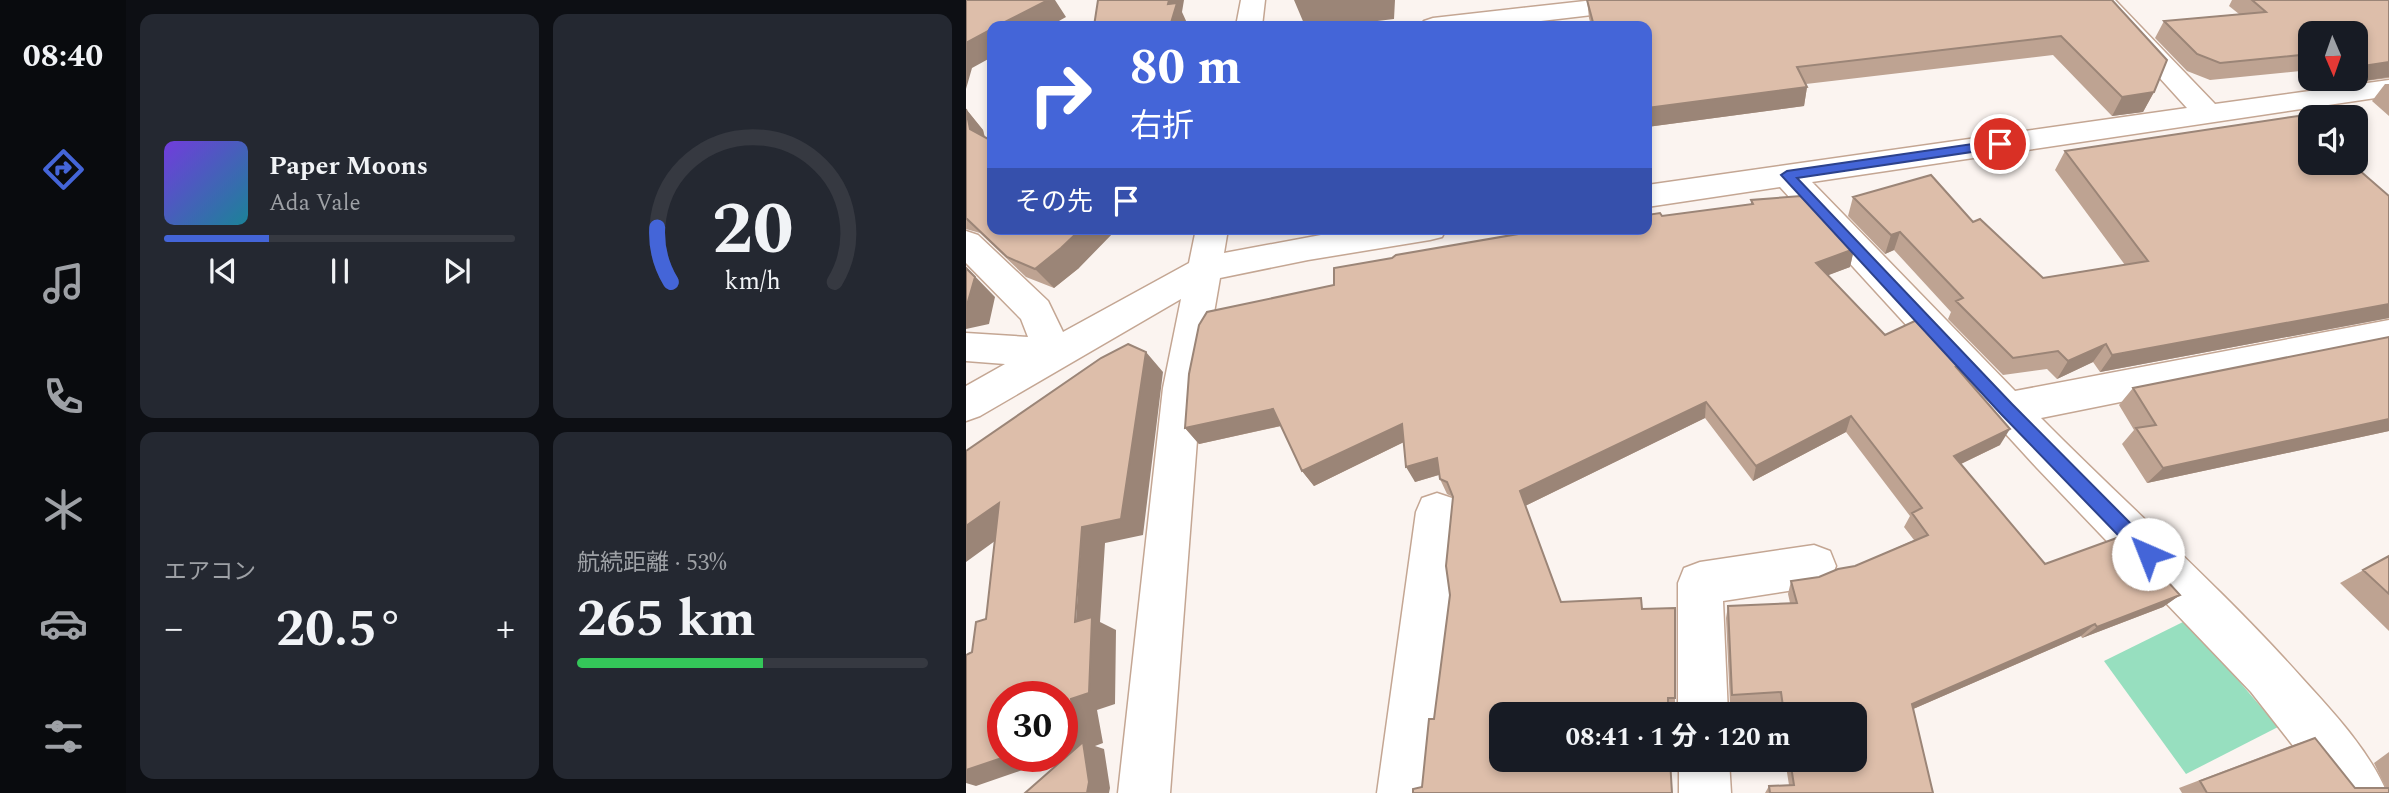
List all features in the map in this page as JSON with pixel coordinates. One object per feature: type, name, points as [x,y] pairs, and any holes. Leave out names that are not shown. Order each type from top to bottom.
[{"type":"street","points":[[1250,21],[1253,0]]},
{"type":"street","points":[[1467,21],[1570,6],[1660,0]]},
{"type":"street","points":[[2101,0],[2208,114]]},
{"type":"street","points":[[1652,195],[2389,88]]},
{"type":"street","points":[[1787,175],[2007,409],[2261,669],[2306,720],[2361,793]]},
{"type":"street","points":[[966,405],[1054,353],[1208,249],[1308,248],[1391,235]]},
{"type":"street","points":[[966,243],[1035,312],[1054,353]]},
{"type":"street","points":[[1144,793],[1182,388],[1208,249]]},
{"type":"street","points":[[2007,409],[2389,334]]},
{"type":"street","points":[[966,347],[1054,353]]},
{"type":"street","points":[[1403,793],[1437,512]]},
{"type":"street","points":[[1703,702],[1700,583],[1814,566]]},
{"type":"street","points":[[1704,772],[1704,793]]},
{"type":"green space","points":[[2187,620],[2278,727],[2186,774],[2104,661]]},
{"type":"building","points":[[966,0],[1048,0],[1007,21],[987,21],[987,32],[966,43]]},
{"type":"building","points":[[1098,0],[1169,0],[1168,4],[1177,3],[1172,21],[1095,21]]},
{"type":"building","points":[[1587,0],[2112,0],[2167,60],[2154,92],[2122,97],[2061,36],[1797,67],[1807,87],[1652,107],[1652,21],[1593,21]]},
{"type":"building","points":[[2252,0],[2389,0],[2389,62],[2368,65],[2368,21],[2298,21],[2298,55],[2220,63],[2197,54],[2164,21],[2266,12]]},
{"type":"building","points":[[966,109],[970,129],[987,138],[987,235],[1075,235],[1035,269],[1007,257],[966,218]]},
{"type":"building","points":[[2298,116],[2298,175],[2365,175],[2389,196],[2389,304],[2112,355],[2106,344],[2068,361],[2058,351],[2013,358],[1956,301],[1963,298],[1900,232],[1891,235],[1853,197],[1931,175],[1973,222],[1980,219],[2043,278],[2148,261],[2065,151]]},
{"type":"building","points":[[1801,196],[1854,249],[1816,263],[1885,335],[1919,319],[1963,366],[1956,367],[2010,429],[1954,456],[2045,564],[2125,535],[2180,595],[2097,627],[2095,624],[1912,704],[1933,793],[1770,793],[1769,786],[1794,785],[1792,772],[1867,772],[1867,702],[1782,702],[1781,692],[1732,695],[1728,606],[1797,603],[1791,581],[1819,577],[1855,566],[1928,535],[1912,513],[1922,508],[1851,416],[1756,466],[1706,402],[1520,491],[1561,602],[1641,598],[1642,609],[1675,608],[1675,698],[1668,698],[1668,702],[1489,702],[1489,772],[1671,772],[1672,793],[1413,793],[1413,789],[1422,787],[1429,719],[1434,719],[1450,595],[1446,566],[1453,497],[1447,482],[1440,479],[1437,458],[1406,467],[1402,424],[1302,471],[1273,409],[1185,428],[1189,374],[1199,325],[1207,312],[1334,285],[1334,268],[1512,235],[1652,235],[1652,214],[1660,213],[1662,216],[1753,204],[1751,200]]},
{"type":"building","points":[[966,268],[975,277],[967,305],[966,305]]},
{"type":"building","points":[[2389,337],[2389,419],[2163,468],[2136,428],[2156,425],[2133,388]]},
{"type":"building","points":[[1128,344],[1146,352],[1121,519],[1082,527],[1075,622],[1092,617],[1089,693],[1078,697],[1078,681],[987,681],[987,763],[966,770],[966,655],[972,652],[976,622],[986,619],[999,503],[966,526],[966,451],[1101,358]]},
{"type":"building","points":[[2389,556],[2389,594],[2363,570]]},
{"type":"building","points":[[2315,738],[2355,788],[2389,788],[2389,793],[2207,793],[2200,781]]},
{"type":"building","points":[[1083,742],[1089,782],[1087,793],[1025,793],[1049,772],[1078,772],[1078,746]]},
{"type":"route","points":[[2000,144],[1787,175],[2148,554]]}]
